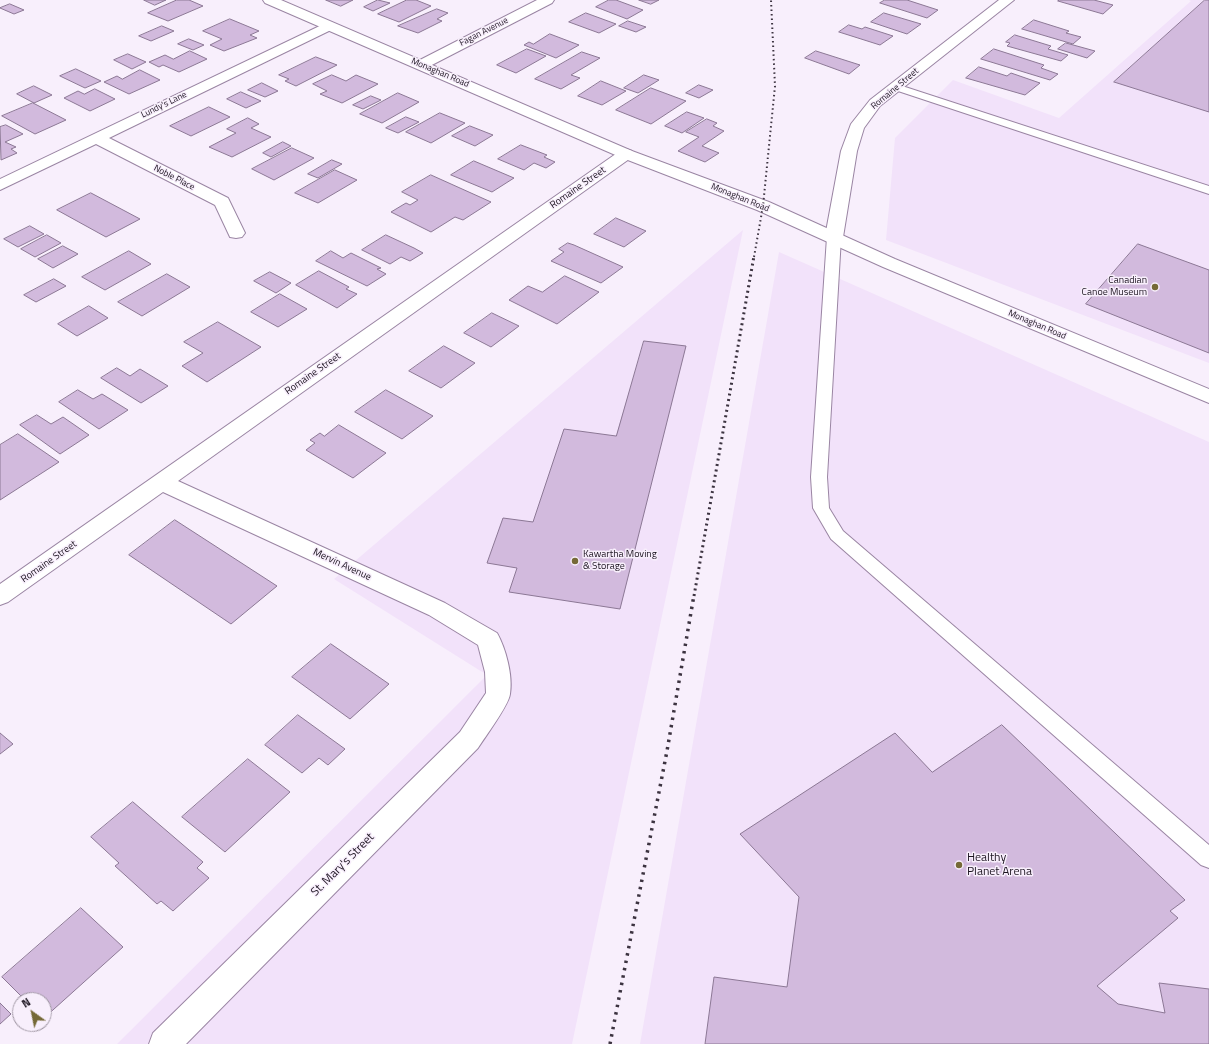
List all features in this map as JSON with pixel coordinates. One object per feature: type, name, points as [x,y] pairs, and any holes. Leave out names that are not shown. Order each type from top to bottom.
[{"type":"street","name":"Monaghan Road","points":[[270,0],[626,154],[763,206],[889,263],[1209,397]]},
{"type":"street","name":"Fagan Avenue","points":[[421,65],[547,0]]},
{"type":"street","name":"Romaine Street","points":[[834,238],[849,151],[856,127],[875,103],[1007,0]]},
{"type":"street","name":"Lundy's Lane","points":[[0,185],[328,26]]},
{"type":"street","name":"Noble Place","points":[[96,138],[222,202],[236,234]]},
{"type":"street","name":"Romaine Street","points":[[0,596],[626,154]]},
{"type":"street","name":"Mervin Avenue","points":[[161,482],[438,609],[489,640],[497,672]]},
{"type":"street","name":"St. Mary's Street","points":[[164,1044],[469,740],[498,695],[497,672]]},
{"type":"lane","points":[[896,87],[1209,190]]},
{"type":"lane","points":[[834,238],[819,478],[821,508],[837,535],[894,582],[1209,858]]},
{"type":"shaded area","points":[[1189,0],[1209,0],[1209,363],[886,240],[895,138],[953,80],[1059,118],[1191,1]]},
{"type":"shaded area","points":[[743,230],[572,1044],[117,1044],[487,675],[334,579]]},
{"type":"shaded area","points":[[779,252],[1209,442],[1209,1044],[640,1044]]},
{"type":"building","points":[[144,0],[166,0],[155,5]]},
{"type":"building","points":[[177,0],[189,0],[203,6],[168,21],[148,13]]},
{"type":"building","points":[[326,0],[353,0],[341,6]]},
{"type":"building","points":[[378,0],[390,3],[373,11],[364,7]]},
{"type":"building","points":[[407,0],[416,0],[431,6],[399,22],[378,14]]},
{"type":"building","points":[[609,0],[616,0],[643,10],[627,19],[596,7]]},
{"type":"building","points":[[639,0],[659,0],[651,4]]},
{"type":"building","points":[[885,0],[907,0],[938,10],[927,18],[880,3]]},
{"type":"building","points":[[1094,0],[1113,5],[1103,14],[1058,1]]},
{"type":"building","points":[[1205,0],[1209,0],[1209,112],[1114,82]]},
{"type":"building","points":[[10,4],[24,10],[14,14],[0,8]]},
{"type":"building","points":[[437,9],[448,13],[437,19],[442,21],[418,33],[398,26]]},
{"type":"building","points":[[586,13],[616,24],[599,33],[569,22]]},
{"type":"building","points":[[884,13],[921,24],[907,34],[871,22]]},
{"type":"building","points":[[230,19],[259,31],[250,35],[257,38],[224,51],[210,45],[222,39],[203,31]]},
{"type":"building","points":[[1034,20],[1069,31],[1066,33],[1081,37],[1073,44],[1022,29]]},
{"type":"building","points":[[628,21],[646,27],[636,32],[619,26]]},
{"type":"building","points":[[849,25],[862,29],[865,27],[893,36],[880,45],[839,32]]},
{"type":"building","points":[[162,26],[174,31],[151,41],[139,36]]},
{"type":"building","points":[[550,34],[579,45],[556,58],[524,45],[529,42],[533,44]]},
{"type":"building","points":[[1015,35],[1051,46],[1048,49],[1068,55],[1061,61],[1007,46],[1010,43],[1006,42]]},
{"type":"building","points":[[189,39],[204,45],[193,50],[178,44]]},
{"type":"building","points":[[1066,43],[1095,51],[1087,58],[1058,49]]},
{"type":"building","points":[[527,49],[546,56],[516,73],[497,65]]},
{"type":"building","points":[[994,49],[1044,65],[1041,68],[1058,74],[1050,80],[981,59]]},
{"type":"building","points":[[190,51],[207,59],[179,72],[163,65],[159,67],[149,62],[165,55],[173,59]]},
{"type":"building","points":[[816,51],[860,65],[849,74],[805,58]]},
{"type":"building","points":[[582,52],[600,58],[571,75],[580,78],[561,89],[535,79]]},
{"type":"building","points":[[128,54],[146,62],[132,69],[114,60]]},
{"type":"building","points":[[316,57],[337,65],[296,86],[285,81],[289,79],[279,75]]},
{"type":"building","points":[[979,67],[1007,76],[1011,73],[1040,83],[1025,95],[966,78]]},
{"type":"building","points":[[76,69],[101,81],[85,88],[60,76]]},
{"type":"building","points":[[140,70],[160,80],[129,94],[104,82],[117,76],[122,79]]},
{"type":"building","points":[[332,75],[346,81],[356,75],[378,84],[342,103],[320,94],[327,91],[313,84]]},
{"type":"building","points":[[644,75],[659,80],[638,93],[624,88]]},
{"type":"building","points":[[601,81],[626,91],[602,105],[578,96]]},
{"type":"building","points":[[262,83],[278,91],[265,97],[248,90]]},
{"type":"building","points":[[699,85],[713,90],[699,98],[686,93]]},
{"type":"building","points":[[34,86],[52,95],[34,103],[17,94]]},
{"type":"building","points":[[651,88],[686,101],[651,124],[616,110]]},
{"type":"building","points":[[95,89],[115,99],[90,111],[64,98],[78,91],[84,94]]},
{"type":"building","points":[[241,92],[261,101],[246,108],[227,99]]},
{"type":"building","points":[[398,93],[419,102],[382,123],[360,114]]},
{"type":"building","points":[[371,96],[381,100],[363,109],[353,105]]},
{"type":"building","points":[[33,103],[66,120],[35,134],[2,116]]},
{"type":"building","points":[[209,107],[230,117],[191,136],[170,126]]},
{"type":"building","points":[[687,112],[704,118],[682,133],[665,126]]},
{"type":"building","points":[[440,113],[465,123],[431,143],[406,132]]},
{"type":"building","points":[[406,117],[419,122],[398,133],[386,128]]},
{"type":"building","points":[[248,118],[259,124],[251,128],[271,137],[232,157],[209,147],[236,133],[227,129]]},
{"type":"building","points":[[707,119],[717,123],[713,126],[724,131],[702,146],[719,153],[705,162],[678,151],[699,137],[686,132]]},
{"type":"building","points":[[6,125],[23,134],[5,142],[16,147],[11,149],[17,153],[1,160],[0,127]]},
{"type":"building","points":[[470,126],[493,135],[475,146],[452,136]]},
{"type":"building","points":[[283,142],[291,146],[271,157],[263,153]]},
{"type":"building","points":[[521,145],[547,155],[544,157],[555,162],[546,168],[534,163],[524,170],[498,159]]},
{"type":"building","points":[[292,148],[314,158],[274,180],[252,169]]},
{"type":"building","points":[[332,160],[342,164],[318,178],[308,174]]},
{"type":"building","points":[[474,161],[514,178],[492,192],[451,175]]},
{"type":"building","points":[[335,170],[357,180],[318,203],[295,193]]},
{"type":"building","points":[[431,175],[491,202],[463,220],[455,217],[431,232],[391,212],[406,203],[410,205],[418,200],[402,192]]},
{"type":"building","points":[[91,193],[140,219],[106,237],[57,210]]},
{"type":"building","points":[[616,218],[646,231],[624,247],[594,234]]},
{"type":"building","points":[[30,226],[44,234],[18,247],[4,239]]},
{"type":"building","points":[[47,235],[61,243],[35,257],[21,249]]},
{"type":"building","points":[[386,235],[423,253],[410,261],[401,257],[390,264],[362,250]]},
{"type":"building","points":[[568,243],[623,267],[601,283],[551,261],[564,252],[559,249]]},
{"type":"building","name":"Canadian Canoe Museum","points":[[1138,244],[1209,270],[1209,353],[1086,304]]},
{"type":"building","points":[[63,246],[78,254],[53,268],[38,259]]},
{"type":"building","points":[[129,251],[151,264],[105,290],[82,277]]},
{"type":"building","points":[[331,251],[343,258],[351,253],[381,268],[377,269],[386,274],[367,286],[316,261]]},
{"type":"building","points":[[319,271],[349,287],[346,289],[357,294],[337,308],[296,285]]},
{"type":"building","points":[[270,272],[291,283],[276,293],[254,281]]},
{"type":"building","points":[[167,274],[190,287],[142,316],[118,302]]},
{"type":"building","points":[[565,276],[599,292],[557,324],[509,300],[528,286],[542,292]]},
{"type":"building","points":[[54,279],[66,286],[36,302],[24,295]]},
{"type":"building","points":[[280,294],[307,309],[278,327],[251,312]]},
{"type":"building","points":[[89,306],[108,318],[77,336],[58,324]]},
{"type":"building","points":[[492,313],[519,326],[491,347],[464,333]]},
{"type":"building","points":[[218,322],[261,347],[207,382],[182,366],[203,353],[184,342]]},
{"type":"building","points":[[644,341],[686,346],[620,609],[509,592],[517,568],[487,563],[503,518],[533,522],[564,429],[616,436]]},
{"type":"building","points":[[444,346],[475,363],[441,388],[409,371]]},
{"type":"building","points":[[117,368],[130,376],[140,369],[168,386],[141,403],[101,378]]},
{"type":"building","points":[[78,390],[93,399],[102,394],[128,410],[99,429],[59,402]]},
{"type":"building","points":[[386,390],[433,416],[402,439],[355,412]]},
{"type":"building","points":[[37,415],[51,424],[63,417],[89,435],[60,454],[20,425]]},
{"type":"building","points":[[339,425],[386,453],[353,478],[306,450],[315,443],[310,440],[320,433],[324,436]]},
{"type":"building","points":[[18,434],[59,462],[0,500],[0,445]]},
{"type":"building","points":[[175,520],[277,586],[231,624],[129,555]]},
{"type":"building","points":[[331,644],[389,684],[350,719],[292,677]]},
{"type":"building","points":[[298,715],[345,749],[328,765],[319,758],[302,773],[265,745]]},
{"type":"building","name":"Healthy Planet Arena","points":[[1002,725],[1185,900],[1170,911],[1178,918],[1097,986],[1118,1004],[1165,1013],[1159,983],[1209,989],[1209,1044],[705,1044],[714,977],[787,987],[799,897],[740,834],[895,733],[932,772]]},
{"type":"building","points":[[0,733],[13,744],[0,754]]},
{"type":"building","points":[[248,759],[290,792],[225,852],[182,817]]},
{"type":"building","points":[[133,802],[203,862],[197,868],[209,878],[173,911],[161,901],[157,904],[115,866],[119,863],[91,837]]},
{"type":"building","points":[[81,908],[123,947],[52,1011],[52,992],[17,992],[2,977]]},
{"type":"building","points":[[0,1003],[11,1014],[0,1024]]},
{"type":"railway","points":[[754,257],[763,206],[775,86],[771,0]]},
{"type":"railway","points":[[694,596],[754,256]]},
{"type":"railway","points":[[610,1044],[667,751],[694,595]]},
{"type":"place","name":"Canadian Canoe Museum","points":[[1155,287]]},
{"type":"place","name":"Kawartha Moving & Storage","points":[[575,561]]},
{"type":"place","name":"Healthy Planet Arena","points":[[959,865]]}]
